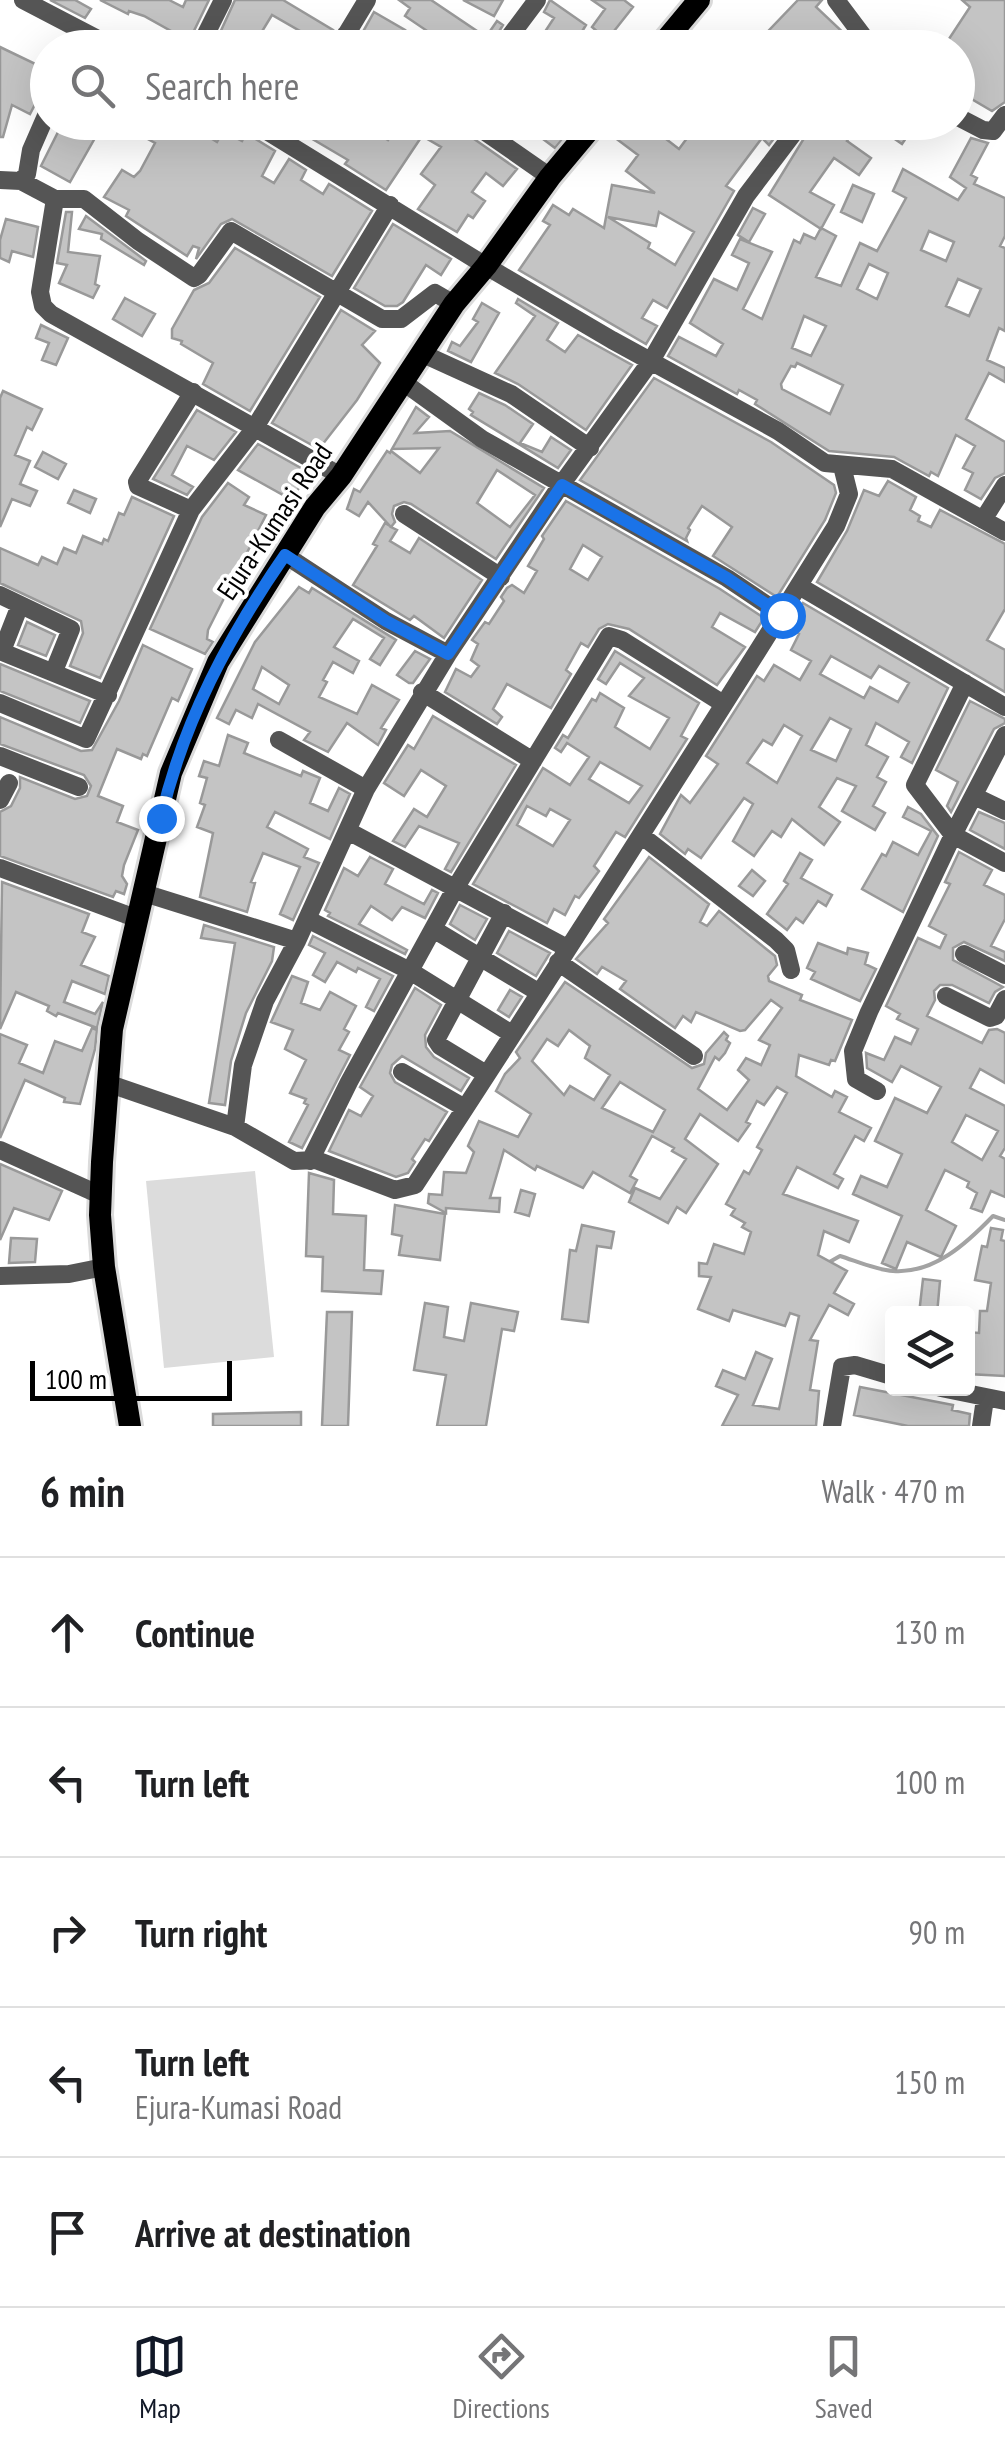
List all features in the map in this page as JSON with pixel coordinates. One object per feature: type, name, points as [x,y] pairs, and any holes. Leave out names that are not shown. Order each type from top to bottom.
[{"type":"main road","points":[[674,30],[700,0]]},
{"type":"main road","name":"Ejura-Kumasi Road","points":[[130,1426],[104,1267],[100,1195],[107,1083],[112,1029],[171,773],[218,662],[314,507],[341,476],[454,304],[581,140]]},
{"type":"street","points":[[24,0],[69,30]]},
{"type":"street","points":[[208,30],[224,0]]},
{"type":"street","points":[[348,30],[366,0]]},
{"type":"street","points":[[514,30],[537,0]]},
{"type":"street","points":[[836,0],[856,30]]},
{"type":"street","points":[[975,126],[993,131],[1005,115]]},
{"type":"street","points":[[21,181],[27,174],[35,140]]},
{"type":"street","points":[[282,140],[486,266],[778,431],[825,463],[892,469],[1005,532]]},
{"type":"street","points":[[497,140],[550,177]]},
{"type":"street","points":[[235,1127],[243,1065],[265,1001],[366,789],[422,692],[651,360],[746,196],[788,140]]},
{"type":"street","points":[[0,180],[21,181],[55,199],[84,198],[138,242],[194,278],[231,231],[390,321],[401,319],[434,294],[454,304]]},
{"type":"street","points":[[55,199],[41,272],[43,306],[50,314],[341,476]]},
{"type":"street","points":[[0,703],[86,739],[190,510],[254,429],[390,206]]},
{"type":"street","points":[[421,353],[511,394],[590,448]]},
{"type":"street","points":[[402,382],[482,439],[727,578],[782,615]]},
{"type":"street","points":[[190,510],[138,486],[138,482],[193,392]]},
{"type":"street","points":[[107,1083],[235,1127],[294,1162],[316,1160],[396,1190],[415,1185],[642,836],[848,504],[848,483],[842,466]]},
{"type":"street","points":[[984,520],[1005,485]]},
{"type":"street","points":[[404,514],[501,577]]},
{"type":"street","points":[[285,555],[386,621],[448,654]]},
{"type":"street","points":[[798,586],[1005,707]]},
{"type":"street","points":[[0,595],[70,628],[54,672]]},
{"type":"street","points":[[20,605],[1,651],[108,696]]},
{"type":"street","points":[[310,1161],[456,887],[610,636],[722,703]]},
{"type":"street","points":[[965,682],[915,782],[918,792],[953,835],[1005,862]]},
{"type":"street","points":[[422,692],[532,761]]},
{"type":"street","points":[[876,1091],[856,1079],[852,1052],[953,835],[1005,735]]},
{"type":"street","points":[[278,740],[366,789]]},
{"type":"street","points":[[0,756],[78,787]]},
{"type":"street","points":[[974,796],[1005,812]]},
{"type":"street","points":[[348,831],[504,913],[694,1056]]},
{"type":"street","points":[[642,836],[776,940],[786,950],[791,970]]},
{"type":"street","points":[[0,868],[138,919]]},
{"type":"street","points":[[144,893],[296,940]]},
{"type":"street","points":[[486,1074],[437,1044],[437,1036],[504,913]]},
{"type":"street","points":[[307,919],[410,971],[512,1034]]},
{"type":"street","points":[[433,929],[538,992]]},
{"type":"street","points":[[964,954],[1005,975]]},
{"type":"street","points":[[946,996],[990,1018],[996,1016],[1005,999]]},
{"type":"street","points":[[402,1072],[465,1108]]},
{"type":"street","points":[[0,1150],[100,1195]]},
{"type":"street","points":[[0,1276],[69,1274],[104,1267]]},
{"type":"street","points":[[832,1426],[842,1366],[885,1374]]},
{"type":"street","points":[[973,1396],[1005,1401]]},
{"type":"street","points":[[981,1426],[985,1399]]},
{"type":"shaded area","points":[[255,1171],[274,1357],[164,1368],[146,1181]]},
{"type":"building","points":[[50,0],[75,0],[91,9],[85,18]]},
{"type":"building","points":[[100,0],[169,0],[183,7],[186,0],[209,0],[194,30],[169,30],[144,16],[129,11],[128,14]]},
{"type":"building","points":[[235,0],[283,0],[333,30],[298,30],[272,15],[263,30],[221,30]]},
{"type":"building","points":[[399,0],[431,0],[476,30],[426,30],[405,16],[410,8]]},
{"type":"building","points":[[463,0],[503,0],[494,16]]},
{"type":"building","points":[[550,0],[586,25],[583,30],[546,30],[554,18],[544,12]]},
{"type":"building","points":[[592,0],[624,0],[633,7],[615,30],[595,30],[592,27],[605,9]]},
{"type":"building","points":[[798,0],[822,0],[816,7],[840,30],[769,30]]},
{"type":"building","points":[[962,0],[1005,0],[1005,102],[992,111],[975,101],[975,30],[955,30],[970,7]]},
{"type":"building","points":[[374,12],[405,30],[364,30]]},
{"type":"building","points":[[0,47],[30,61],[30,114],[12,105],[0,137]]},
{"type":"building","points":[[54,140],[94,140],[70,182],[41,166]]},
{"type":"building","points":[[150,140],[257,140],[275,151],[262,176],[274,183],[289,159],[306,170],[301,180],[323,194],[329,184],[372,211],[332,276],[232,219],[221,224],[196,259],[199,248],[193,246],[187,256],[126,216],[129,210],[104,197],[122,170],[134,177],[140,171],[155,143]]},
{"type":"building","points":[[314,140],[419,140],[386,190],[345,164],[348,160]]},
{"type":"building","points":[[429,140],[475,140],[517,169],[503,186],[486,173],[472,192],[485,201],[473,218],[468,215],[457,232],[418,209],[435,185],[421,174],[441,147]]},
{"type":"building","points":[[544,140],[562,140],[555,148]]},
{"type":"building","points":[[618,140],[667,140],[679,149],[686,140],[760,140],[726,186],[734,191],[667,308],[653,300],[642,318],[657,326],[646,344],[519,270],[550,225],[543,221],[553,205],[569,215],[573,209],[604,228],[612,185],[655,193],[626,171],[638,155]],"holes":[[[659,212],[694,232],[675,265],[648,248],[650,243],[608,217],[656,226]]]},
{"type":"building","points":[[803,140],[848,140],[871,158],[859,175],[834,158],[810,192],[834,205],[821,229],[769,195]]},
{"type":"building","points":[[970,140],[988,143],[971,175],[977,178],[974,184],[1005,198],[1005,236],[1000,246],[1005,248],[1005,331],[999,328],[987,360],[1005,368],[1005,382],[989,373],[966,419],[1005,442],[1005,473],[995,478],[981,499],[965,490],[973,473],[963,468],[975,446],[956,435],[938,476],[931,472],[929,476],[894,457],[829,451],[755,404],[757,400],[739,390],[737,394],[668,356],[679,337],[716,356],[723,344],[690,323],[714,279],[737,290],[749,263],[732,255],[740,239],[772,252],[743,309],[762,319],[794,240],[800,243],[804,234],[815,239],[821,228],[836,236],[816,277],[841,286],[860,243],[877,251],[906,198],[893,191],[903,169],[958,200],[966,188],[950,177]],"holes":[[[929,231],[954,242],[946,261],[921,250]],[[869,264],[888,273],[877,299],[857,289]],[[958,279],[981,289],[969,316],[946,306]],[[804,316],[826,326],[811,356],[792,348]],[[797,363],[843,385],[830,414],[782,389],[791,366]]]},
{"type":"building","points":[[853,185],[874,194],[862,222],[841,212]]},
{"type":"building","points":[[753,208],[765,214],[749,242],[738,235]]},
{"type":"building","points":[[66,212],[72,212],[68,252],[100,256],[95,284],[99,286],[93,298],[59,283],[67,265],[57,263]]},
{"type":"building","points":[[86,216],[146,261],[144,265],[101,239],[102,234],[79,229]]},
{"type":"building","points":[[6,219],[38,227],[33,257],[12,251],[9,262],[0,258]]},
{"type":"building","points":[[393,224],[451,259],[441,275],[426,265],[403,302],[385,306],[354,288]]},
{"type":"building","points":[[235,248],[320,297],[250,411],[203,384],[213,363],[172,338],[172,329],[194,290],[209,283]]},
{"type":"building","points":[[125,298],[155,314],[142,336],[113,319]]},
{"type":"building","points":[[518,299],[558,323],[547,340],[565,352],[578,335],[632,365],[586,430],[495,373],[535,316],[516,303]]},
{"type":"building","points":[[482,303],[499,313],[471,362],[448,351],[452,342],[460,346],[478,322],[473,319]]},
{"type":"building","points":[[341,310],[375,331],[362,345],[380,363],[319,449],[272,423]]},
{"type":"building","points":[[41,325],[68,338],[56,365],[42,360],[49,343],[36,338]]},
{"type":"building","points":[[654,378],[771,442],[834,485],[836,493],[825,520],[777,597],[713,556],[732,527],[702,506],[688,528],[687,541],[580,480]]},
{"type":"building","points":[[3,391],[42,409],[32,430],[27,427],[15,455],[30,461],[20,484],[37,491],[30,506],[12,499],[0,527],[0,398]]},
{"type":"building","points":[[479,393],[533,424],[520,443],[542,452],[551,437],[571,450],[558,468],[471,415],[469,409]]},
{"type":"building","points":[[416,407],[429,417],[415,433],[450,431],[544,488],[496,559],[411,504],[394,506],[395,522],[391,527],[397,530],[390,541],[410,553],[419,538],[482,580],[444,638],[414,616],[410,620],[353,585],[377,546],[373,544],[385,523],[390,526],[368,502],[359,516],[347,509],[354,489],[360,492],[387,451],[420,473],[439,448],[392,449]],"holes":[[[497,470],[535,495],[510,527],[477,503]]]},
{"type":"building","points":[[197,410],[236,432],[214,460],[187,446],[172,475],[193,487],[187,495],[153,479]]},
{"type":"building","points":[[258,444],[308,472],[292,500],[238,470]]},
{"type":"building","points":[[43,452],[66,464],[58,479],[35,467]]},
{"type":"building","points":[[888,481],[916,497],[910,510],[920,516],[918,521],[931,527],[940,510],[1005,544],[1005,609],[987,640],[1005,650],[1005,692],[817,582],[847,531],[864,490],[879,496]]},
{"type":"building","points":[[228,483],[249,497],[244,505],[266,515],[208,630],[207,639],[213,642],[205,654],[150,629],[202,517]]},
{"type":"building","points":[[74,490],[96,499],[90,513],[68,503]]},
{"type":"building","points":[[132,497],[174,516],[100,678],[70,666],[83,633],[81,621],[0,583],[0,548],[38,565],[42,557],[57,564],[64,548],[76,553],[83,536],[102,544],[104,539],[108,541],[119,513],[124,515]]},
{"type":"building","points":[[566,501],[764,618],[755,632],[720,613],[712,627],[745,647],[717,685],[629,629],[608,624],[599,629],[588,647],[581,643],[566,670],[571,674],[551,708],[507,684],[493,709],[502,717],[497,724],[445,692],[456,669],[471,677],[479,666],[471,660],[478,644],[472,640],[485,622],[489,624],[504,601],[501,597],[507,588],[512,585],[524,593],[537,571],[528,566],[544,539],[542,536]],"holes":[[[583,545],[602,557],[588,580],[570,569]]]},
{"type":"building","points":[[299,587],[309,593],[312,588],[396,640],[380,665],[370,659],[384,638],[353,619],[334,647],[359,661],[353,673],[333,662],[319,697],[357,714],[372,685],[399,700],[381,728],[386,730],[378,745],[347,723],[328,752],[304,740],[310,732],[258,704],[252,718],[236,710],[229,724],[217,718],[255,642]],"holes":[[[262,667],[289,685],[279,704],[253,689]]]},
{"type":"building","points":[[803,603],[948,688],[912,763],[901,757],[909,742],[876,723],[866,745],[888,757],[877,777],[886,782],[873,806],[885,813],[875,830],[842,811],[856,786],[837,778],[819,807],[840,822],[824,845],[792,819],[781,837],[772,831],[754,856],[733,841],[753,804],[744,798],[701,858],[688,849],[685,854],[660,834],[681,795],[690,803],[718,764],[706,756],[757,676],[764,681],[774,665],[800,680],[811,661],[791,650],[799,634],[788,627]],"holes":[[[831,656],[871,678],[879,666],[909,683],[898,702],[870,687],[864,698],[820,674]],[[830,718],[851,729],[836,761],[811,750]],[[784,725],[802,736],[777,783],[747,763],[763,740],[772,745]]]},
{"type":"building","points":[[27,622],[55,635],[46,656],[18,645]]},
{"type":"building","points":[[143,645],[192,669],[178,701],[172,698],[147,756],[143,754],[141,759],[117,749],[98,796],[123,806],[117,822],[138,830],[124,865],[124,894],[116,891],[113,897],[0,856],[0,812],[11,806],[20,788],[20,777],[75,799],[87,796],[91,786],[84,775],[0,744],[0,717],[81,751],[92,750]]},
{"type":"building","points":[[415,651],[430,659],[413,683],[409,683],[397,675]]},
{"type":"building","points":[[615,651],[699,703],[681,736],[687,739],[625,837],[616,832],[594,866],[599,871],[579,898],[575,896],[565,915],[554,909],[547,923],[473,884],[543,768],[570,785],[589,757],[567,743],[561,752],[555,748],[563,735],[568,738],[592,699],[596,701],[600,693],[624,708],[615,727],[650,749],[669,718],[629,696],[644,678],[620,663],[606,684],[598,679]],"holes":[[[600,762],[642,786],[629,803],[589,779]],[[527,806],[546,816],[550,809],[570,820],[553,846],[517,825]]]},
{"type":"building","points":[[0,664],[90,701],[80,723],[0,691]]},
{"type":"building","points":[[970,701],[1005,719],[1005,723],[994,729],[951,812],[947,806],[958,782],[936,770]]},
{"type":"building","points":[[433,716],[516,765],[451,872],[445,869],[459,843],[419,826],[405,847],[393,841],[414,809],[427,817],[446,786],[421,770],[404,796],[384,783],[408,745],[414,749]]},
{"type":"building","points":[[228,735],[248,743],[244,753],[301,776],[303,771],[320,778],[310,803],[328,811],[339,788],[350,794],[330,839],[275,812],[267,827],[308,849],[304,857],[319,863],[293,920],[280,914],[300,867],[263,853],[251,882],[255,883],[247,912],[200,897],[213,833],[197,827],[205,805],[200,803],[207,778],[199,776],[204,761],[219,766]]},
{"type":"building","points":[[908,807],[921,814],[938,836],[903,912],[862,889],[893,842],[918,855],[931,831],[903,817]]},
{"type":"building","points":[[979,812],[1005,823],[1005,849],[970,830]]},
{"type":"building","points":[[959,852],[992,870],[984,885],[1005,895],[1005,919],[991,946],[1005,952],[1005,961],[964,942],[953,948],[953,960],[1003,987],[989,1003],[952,985],[940,985],[934,991],[935,1000],[927,1016],[982,1043],[989,1030],[1005,1033],[1005,1083],[980,1069],[970,1088],[1005,1106],[1005,1148],[1000,1156],[1005,1159],[1005,1197],[991,1191],[982,1212],[971,1208],[977,1193],[967,1187],[969,1182],[945,1170],[926,1210],[956,1226],[941,1257],[907,1242],[896,1269],[882,1263],[902,1216],[853,1194],[861,1176],[887,1187],[902,1154],[875,1141],[895,1098],[927,1113],[941,1087],[901,1066],[892,1082],[867,1068],[866,1053],[884,1060],[895,1037],[911,1044],[918,1029],[897,1019],[900,1014],[886,1006],[918,938],[940,948],[946,935],[929,926],[950,884],[945,882]],"holes":[[[966,1115],[998,1131],[982,1160],[952,1142]]]},
{"type":"building","points":[[800,853],[812,860],[801,878],[832,895],[826,906],[818,901],[803,923],[796,918],[787,930],[767,914],[788,884],[784,881]]},
{"type":"building","points":[[370,857],[393,869],[385,884],[424,904],[432,890],[438,893],[425,918],[402,907],[392,920],[371,906],[359,924],[407,950],[405,954],[328,916],[330,913],[325,910],[344,868],[358,876]]},
{"type":"building","points":[[649,857],[709,904],[700,922],[707,926],[719,911],[775,956],[777,965],[768,976],[769,981],[802,995],[800,1000],[852,1020],[835,1061],[831,1060],[829,1065],[799,1055],[796,1076],[832,1097],[835,1091],[847,1097],[839,1112],[871,1128],[864,1141],[855,1136],[834,1174],[843,1179],[838,1188],[797,1167],[783,1194],[858,1221],[849,1242],[824,1231],[818,1255],[847,1271],[834,1293],[854,1304],[848,1315],[829,1305],[810,1340],[818,1341],[810,1390],[819,1391],[816,1426],[722,1426],[738,1395],[716,1386],[723,1370],[745,1379],[756,1352],[772,1359],[753,1405],[779,1409],[799,1316],[790,1313],[785,1326],[733,1310],[729,1321],[698,1309],[711,1277],[699,1276],[699,1263],[707,1264],[714,1244],[744,1254],[751,1232],[731,1215],[735,1209],[726,1204],[744,1171],[749,1174],[762,1150],[757,1147],[787,1093],[777,1087],[764,1105],[757,1101],[746,1122],[750,1124],[738,1141],[700,1114],[685,1139],[718,1164],[686,1213],[677,1207],[668,1223],[629,1202],[635,1188],[660,1199],[686,1159],[652,1136],[630,1176],[637,1180],[630,1193],[593,1172],[583,1188],[537,1166],[535,1170],[504,1150],[490,1198],[500,1198],[499,1212],[446,1208],[446,1213],[428,1203],[429,1194],[442,1195],[444,1172],[466,1173],[474,1152],[468,1146],[479,1121],[518,1137],[531,1114],[496,1091],[520,1058],[516,1052],[565,982],[692,1068],[704,1064],[706,1053],[724,1032],[730,1043],[719,1060],[715,1057],[698,1089],[727,1110],[749,1080],[738,1070],[746,1058],[761,1065],[770,1045],[759,1040],[782,1008],[771,1000],[740,1031],[696,1012],[691,1022],[683,1016],[675,1028],[620,989],[626,981],[602,967],[597,974],[576,959],[608,923],[604,919]],"holes":[[[569,1030],[590,1046],[585,1058],[610,1075],[594,1100],[570,1086],[564,1095],[532,1061],[547,1039],[558,1046]],[[620,1082],[665,1110],[653,1132],[602,1108]]]},
{"type":"building","points":[[752,870],[765,881],[753,896],[739,886]]},
{"type":"building","points":[[2,882],[89,914],[82,932],[95,937],[81,965],[109,976],[105,994],[72,981],[64,1002],[95,1014],[103,1002],[97,1028],[58,1013],[56,1016],[47,1011],[49,1006],[16,992],[0,1029]]},
{"type":"building","points":[[460,905],[487,919],[475,940],[450,924]]},
{"type":"building","points":[[204,925],[274,947],[272,961],[246,1013],[231,1061],[225,1105],[209,1103],[235,943],[201,938]]},
{"type":"building","points":[[509,931],[550,953],[536,976],[497,953]]},
{"type":"building","points":[[313,936],[393,976],[374,1011],[366,1007],[380,979],[337,962],[325,982],[313,975],[325,953],[309,945]]},
{"type":"building","points":[[818,943],[847,954],[848,948],[868,953],[865,964],[876,969],[860,1001],[811,979],[815,972],[807,968]]},
{"type":"building","points":[[292,976],[308,982],[301,1003],[320,1010],[330,992],[356,1006],[339,1050],[350,1055],[302,1148],[289,1142],[308,1105],[304,1103],[306,1099],[290,1093],[306,1060],[285,1049],[293,1030],[271,1022]]},
{"type":"building","points":[[415,988],[441,1005],[425,1035],[426,1047],[434,1057],[469,1078],[461,1091],[402,1056],[392,1065],[390,1073],[395,1082],[447,1112],[412,1159],[415,1162],[408,1173],[396,1177],[329,1151],[349,1110],[361,1116],[373,1096],[360,1087]]},
{"type":"building","points":[[510,990],[522,997],[509,1017],[498,1010]]},
{"type":"building","points":[[92,1028],[97,1030],[95,1049],[80,1104],[64,1102],[65,1098],[25,1080],[0,1138],[0,1034],[27,1045],[19,1063],[43,1073],[55,1041],[82,1051]]},
{"type":"building","points":[[0,1164],[62,1191],[49,1220],[14,1208],[0,1240]]},
{"type":"building","points":[[309,1173],[334,1180],[333,1214],[366,1216],[364,1270],[383,1271],[381,1294],[322,1291],[323,1257],[306,1256]]},
{"type":"building","points":[[521,1190],[535,1194],[529,1216],[515,1212]]},
{"type":"building","points":[[395,1205],[445,1214],[440,1260],[399,1255],[402,1236],[392,1234]]},
{"type":"building","points":[[582,1225],[614,1232],[611,1248],[597,1246],[588,1322],[562,1319],[570,1250],[576,1251]]},
{"type":"building","points":[[991,1228],[1003,1230],[1005,1376],[975,1374],[975,1333],[979,1333],[980,1311],[987,1311],[991,1283],[975,1280],[982,1246],[987,1247]]},
{"type":"building","points":[[11,1238],[37,1239],[35,1262],[9,1263]]},
{"type":"building","points":[[923,1279],[940,1281],[938,1306],[920,1306]]},
{"type":"building","points":[[425,1303],[448,1307],[444,1337],[464,1341],[471,1303],[518,1312],[514,1331],[502,1329],[486,1426],[437,1426],[446,1375],[414,1370]]},
{"type":"building","points":[[327,1312],[352,1312],[348,1426],[322,1426]]},
{"type":"building","points":[[860,1387],[885,1392],[885,1396],[953,1405],[952,1410],[970,1414],[969,1426],[908,1426],[854,1415]]},
{"type":"building","points":[[301,1412],[301,1426],[213,1426],[213,1414]]},
{"type":"waterway","points":[[826,1264],[840,1256],[886,1270],[908,1271],[949,1255],[993,1216],[1005,1220]]},
{"type":"route","points":[[161,818],[171,773],[218,662],[285,555],[386,621],[448,654],[562,485],[727,578],[782,615]]}]
